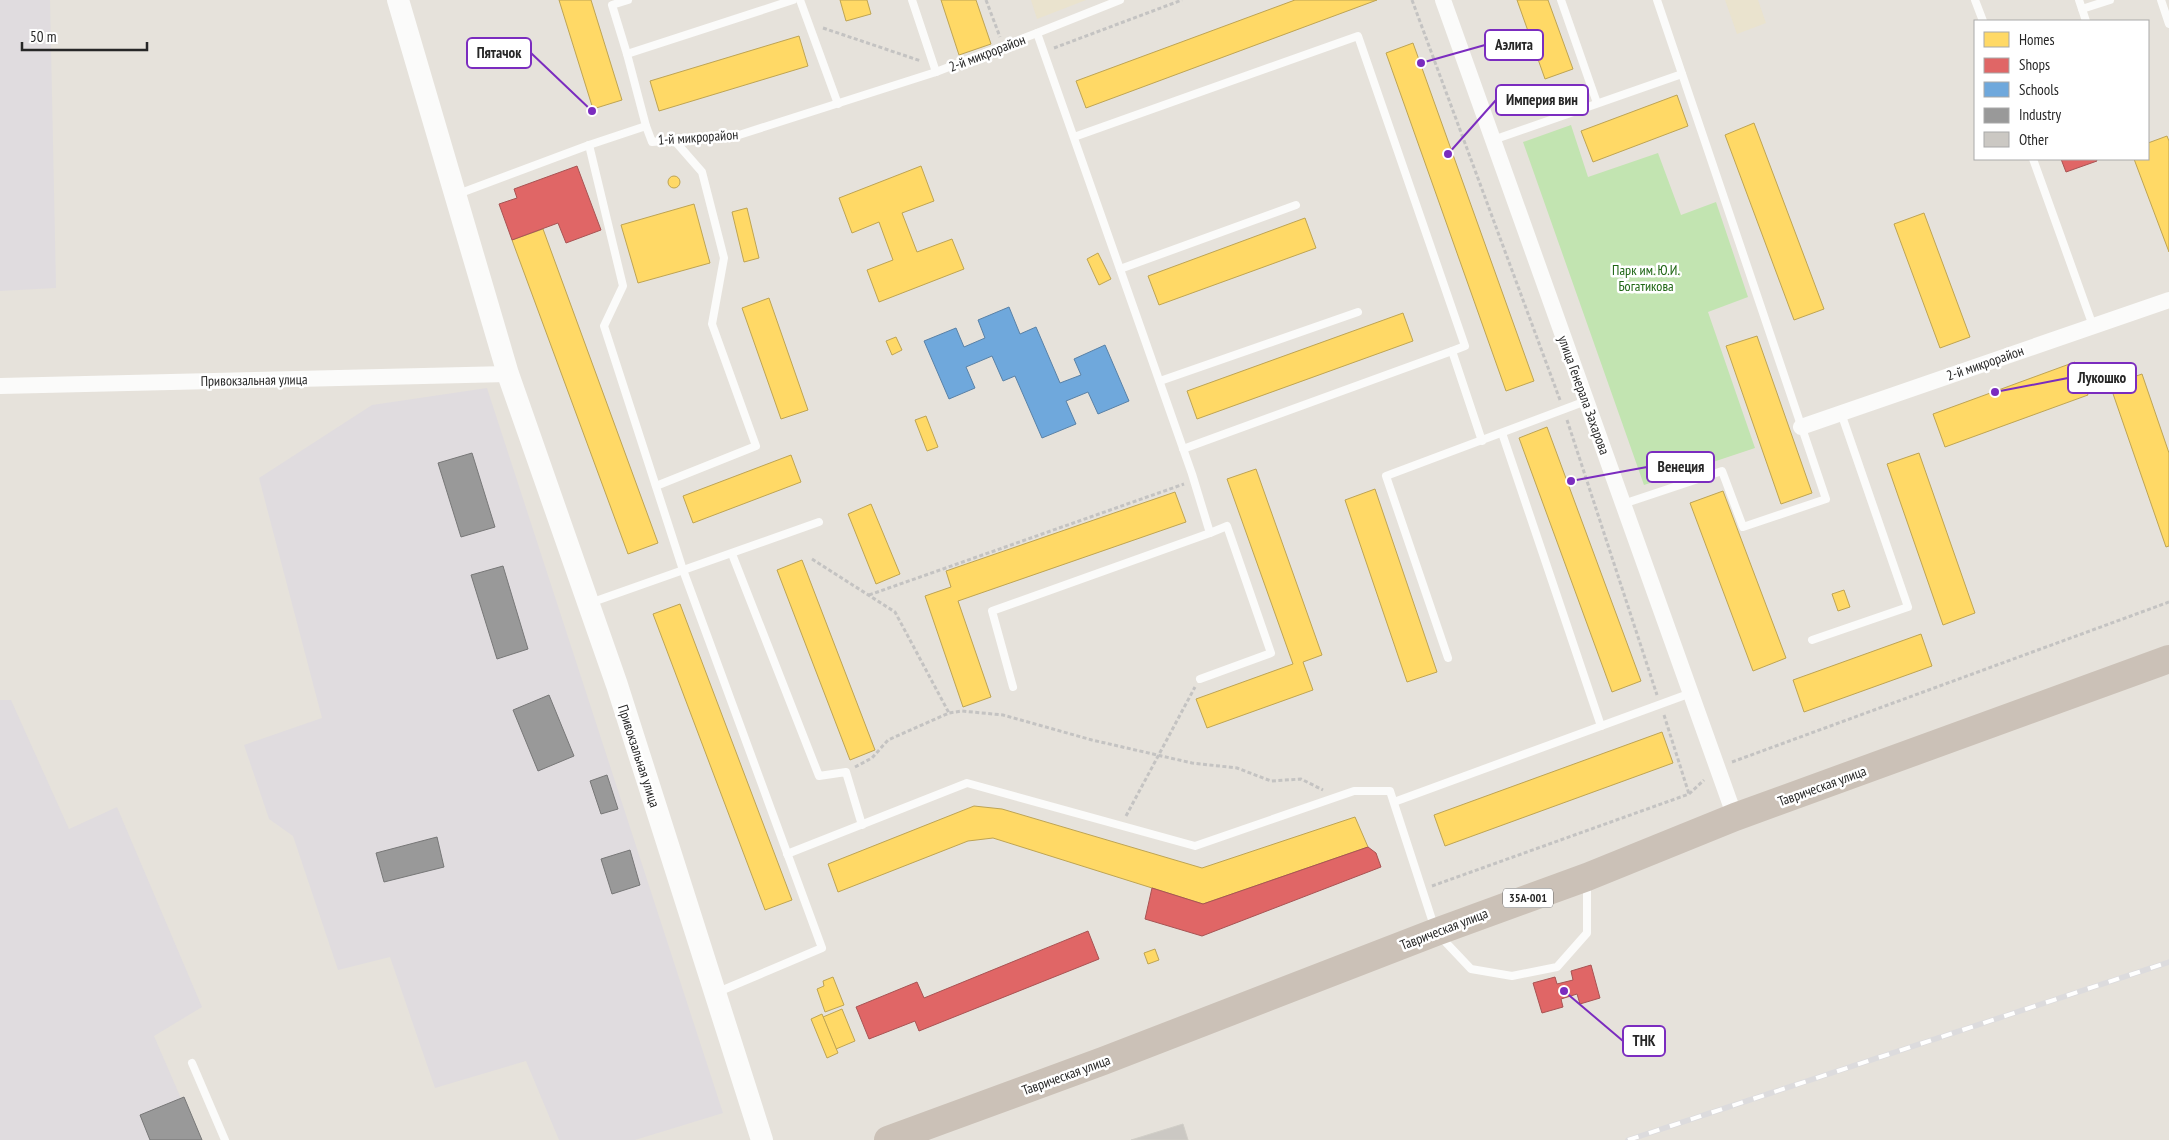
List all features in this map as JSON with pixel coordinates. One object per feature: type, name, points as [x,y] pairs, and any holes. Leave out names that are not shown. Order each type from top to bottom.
[{"type":"highway","name":"Таврическая улица","points":[[888,1140],[1112,1058],[1436,932],[1587,877],[1735,818],[2169,659]]},
{"type":"main road","name":"Привокзальная улица","points":[[398,0],[508,374],[588,603],[716,992],[762,1140]]},
{"type":"street","name":"улица Генерала Захарова","points":[[1443,0],[1735,818]]},
{"type":"street","name":"2-й микрорайон","points":[[1801,427],[2169,300]]},
{"type":"street","name":"Привокзальная улица","points":[[0,386],[508,374]]},
{"type":"lane","points":[[628,0],[612,5],[646,126]]},
{"type":"lane","points":[[627,54],[793,0]]},
{"type":"lane","points":[[800,0],[838,104]]},
{"type":"lane","points":[[912,0],[935,69]]},
{"type":"lane","name":"2-й микрорайон","points":[[935,69],[1003,46],[1120,0]]},
{"type":"lane","points":[[1561,0],[1597,103]]},
{"type":"lane","points":[[1623,504],[1722,471],[1743,527],[1826,499],[1657,0]]},
{"type":"lane","points":[[1975,0],[1983,20]]},
{"type":"lane","points":[[2079,0],[2086,20]]},
{"type":"lane","points":[[2082,9],[2110,0]]},
{"type":"lane","points":[[2161,0],[2169,24]]},
{"type":"lane","points":[[1037,33],[1160,381],[1210,533]]},
{"type":"lane","points":[[1074,137],[1358,36],[1465,346],[1183,449]]},
{"type":"lane","name":"1-й микрорайон","points":[[456,195],[589,144],[646,126],[652,142],[739,135],[838,104],[935,69]]},
{"type":"lane","points":[[1493,140],[1682,74]]},
{"type":"lane","points":[[656,486],[756,446],[712,324],[724,258],[702,172],[674,140]]},
{"type":"lane","points":[[589,144],[623,286],[604,326],[684,570],[822,948],[716,992]]},
{"type":"lane","points":[[2033,160],[2093,326]]},
{"type":"lane","points":[[1120,269],[1296,205]]},
{"type":"lane","points":[[1160,381],[1358,312]]},
{"type":"lane","points":[[1452,351],[1482,441]]},
{"type":"lane","points":[[1448,658],[1386,476],[1586,401]]},
{"type":"lane","points":[[1812,640],[1908,607],[1841,413]]},
{"type":"lane","points":[[1502,434],[1601,726]]},
{"type":"lane","points":[[588,603],[819,522]]},
{"type":"lane","points":[[1013,687],[992,611],[1227,526],[1271,653],[1200,678]]},
{"type":"lane","points":[[732,554],[819,776],[846,772],[862,825]]},
{"type":"lane","points":[[1394,802],[1690,693]]},
{"type":"lane","points":[[787,854],[967,783],[1195,846],[1354,790],[1390,791],[1436,932],[1471,969],[1512,976],[1557,966],[1587,933],[1587,877]]},
{"type":"lane","points":[[192,1063],[225,1140]]},
{"type":"path","points":[[986,0],[1003,46]]},
{"type":"path","points":[[1044,52],[1182,0]]},
{"type":"path","points":[[1412,0],[1563,410],[1690,794]]},
{"type":"path","points":[[808,23],[935,69]]},
{"type":"path","points":[[869,595],[1194,481]]},
{"type":"path","points":[[812,559],[895,612],[949,713]]},
{"type":"path","points":[[1422,890],[1690,794],[1717,768],[2169,602]]},
{"type":"path","points":[[1121,826],[1200,678]]},
{"type":"path","points":[[846,772],[872,758],[888,740],[949,713],[962,711],[1003,715],[1158,756],[1192,763],[1237,768],[1271,781],[1301,779],[1337,796]]},
{"type":"shaded area","points":[[0,0],[50,0],[56,288],[0,291]]},
{"type":"shaded area","points":[[1031,0],[1086,0],[1037,19]]},
{"type":"shaded area","points":[[1725,0],[1758,0],[1766,23],[1737,34]]},
{"type":"shaded area","points":[[487,388],[723,1113],[635,1140],[559,1140],[526,1061],[435,1088],[390,957],[338,970],[293,836],[269,819],[244,745],[322,718],[259,478],[372,405]]},
{"type":"shaded area","points":[[0,700],[11,700],[69,829],[117,807],[202,1007],[154,1036],[199,1140],[0,1140]]},
{"type":"green space","name":"Парк им. Ю.И. Богатикова","points":[[1571,125],[1588,177],[1658,153],[1681,215],[1716,202],[1748,297],[1708,312],[1755,448],[1644,485],[1523,142]]},
{"type":"building: Homes","points":[[559,0],[591,0],[622,100],[593,109]]},
{"type":"building: Homes","points":[[840,0],[867,0],[871,14],[846,21]]},
{"type":"building: Homes","points":[[941,0],[976,0],[991,44],[959,55]]},
{"type":"building: Homes","points":[[1295,0],[1377,0],[1086,108],[1076,81]]},
{"type":"building: Homes","points":[[1517,0],[1548,0],[1573,69],[1545,79]]},
{"type":"building: Homes","points":[[799,36],[808,66],[659,111],[650,81]]},
{"type":"building: Homes","points":[[1413,43],[1534,381],[1506,391],[1386,53]]},
{"type":"building: Homes","points":[[1677,95],[1688,126],[1593,162],[1581,131]]},
{"type":"building: Homes","points":[[1754,123],[1824,309],[1794,320],[1725,135]]},
{"type":"building: Homes","points":[[2167,136],[2169,141],[2169,252],[2134,160],[2149,160],[2149,143]]},
{"type":"building: Homes","points":[[921,166],[934,201],[902,213],[917,252],[952,239],[964,269],[879,302],[867,270],[893,260],[879,222],[852,233],[839,198]]},
{"type":"building: Homes","points":[[674,176],[680,182],[674,188],[668,182]]},
{"type":"building: Homes","points":[[694,204],[710,263],[638,283],[621,225]]},
{"type":"building: Homes","points":[[747,208],[759,258],[744,262],[732,212]]},
{"type":"building: Homes","points":[[1924,213],[1970,337],[1940,348],[1894,224]]},
{"type":"building: Homes","points":[[1305,218],[1316,248],[1159,305],[1148,276]]},
{"type":"building: Homes","points":[[543,229],[658,543],[628,554],[512,240]]},
{"type":"building: Homes","points":[[1098,253],[1111,279],[1099,285],[1087,259]]},
{"type":"building: Homes","points":[[769,298],[808,410],[781,419],[742,308]]},
{"type":"building: Homes","points":[[1403,313],[1413,341],[1197,419],[1187,391]]},
{"type":"building: Homes","points":[[1757,336],[1812,493],[1781,504],[1726,346]]},
{"type":"building: Homes","points":[[896,337],[902,350],[892,355],[886,341]]},
{"type":"building: Homes","points":[[2075,362],[2088,395],[1945,447],[1933,414]]},
{"type":"building: Homes","points":[[2142,374],[2169,453],[2169,546],[2166,547],[2110,385]]},
{"type":"building: Homes","points":[[926,416],[938,447],[927,451],[915,420]]},
{"type":"building: Homes","points":[[1547,427],[1641,681],[1612,692],[1519,438]]},
{"type":"building: Homes","points":[[1919,453],[1975,613],[1943,625],[1887,464]]},
{"type":"building: Homes","points":[[791,455],[801,482],[693,523],[683,496]]},
{"type":"building: Homes","points":[[1256,469],[1322,655],[1303,662],[1313,690],[1207,728],[1196,699],[1293,664],[1227,479]]},
{"type":"building: Homes","points":[[1375,489],[1437,672],[1407,682],[1345,500]]},
{"type":"building: Homes","points":[[1723,491],[1786,658],[1753,671],[1690,503]]},
{"type":"building: Homes","points":[[1175,492],[1186,522],[958,601],[991,697],[963,707],[925,596],[951,587],[946,571]]},
{"type":"building: Homes","points":[[871,504],[900,574],[876,584],[848,514]]},
{"type":"building: Homes","points":[[802,560],[875,750],[850,760],[777,570]]},
{"type":"building: Homes","points":[[1844,590],[1850,607],[1838,611],[1832,594]]},
{"type":"building: Homes","points":[[680,604],[792,900],[765,910],[653,614]]},
{"type":"building: Homes","points":[[1921,634],[1932,666],[1804,712],[1793,680]]},
{"type":"building: Homes","points":[[1662,732],[1673,763],[1445,846],[1434,815]]},
{"type":"building: Homes","points":[[974,806],[1002,809],[1202,868],[1355,817],[1368,847],[1203,904],[993,838],[968,841],[838,892],[828,864]]},
{"type":"building: Homes","points":[[1155,949],[1159,960],[1148,964],[1144,953]]},
{"type":"building: Homes","points":[[833,977],[844,1005],[825,1012],[817,989],[824,986],[823,981]]},
{"type":"building: Homes","points":[[842,1009],[855,1041],[836,1049],[823,1017]]},
{"type":"building: Homes","points":[[822,1014],[838,1053],[827,1058],[811,1019]]},
{"type":"building: Shops","points":[[2061,160],[2097,161],[2066,172]]},
{"type":"building: Shops","points":[[577,166],[601,230],[566,243],[558,223],[512,240],[499,204],[517,198],[514,189]]},
{"type":"building: Shops","points":[[1368,847],[1376,853],[1381,867],[1202,936],[1145,919],[1152,888],[1203,904]]},
{"type":"building: Shops","points":[[1088,931],[1099,959],[919,1031],[915,1021],[869,1039],[856,1007],[917,982],[924,998]]},
{"type":"building: Shops","points":[[1591,965],[1600,998],[1580,1004],[1577,994],[1561,999],[1563,1007],[1542,1013],[1533,983],[1555,977],[1557,984],[1573,980],[1571,971]]},
{"type":"building: Schools","points":[[1009,307],[1020,334],[1036,327],[1060,383],[1081,375],[1074,359],[1105,345],[1129,401],[1098,414],[1088,392],[1066,401],[1076,424],[1042,438],[1015,376],[1003,381],[992,356],[966,367],[975,388],[949,399],[924,341],[956,328],[964,347],[985,338],[978,320]]},
{"type":"building: Industry","points":[[472,453],[495,527],[461,537],[438,463]]},
{"type":"building: Industry","points":[[503,566],[528,649],[497,659],[471,575]]},
{"type":"building: Industry","points":[[549,695],[574,756],[538,771],[513,710]]},
{"type":"building: Industry","points":[[607,775],[618,809],[601,814],[590,781]]},
{"type":"building: Industry","points":[[437,837],[444,867],[384,882],[376,853]]},
{"type":"building: Industry","points":[[630,850],[640,885],[612,894],[601,859]]},
{"type":"building: Industry","points":[[184,1097],[202,1140],[150,1140],[140,1115]]},
{"type":"building: Other","points":[[1183,1124],[1188,1140],[1131,1140]]},
{"type":"railway","points":[[1628,1140],[2169,962]]},
{"type":"place","name":"Аэлита","points":[[1421,63]]},
{"type":"place","name":"Пятачок","points":[[592,111]]},
{"type":"place","name":"Империя вин","points":[[1448,154]]},
{"type":"place","name":"Лукошко","points":[[1995,392]]},
{"type":"place","name":"Венеция","points":[[1571,481]]},
{"type":"place","name":"ТНК","points":[[1564,991]]}]
